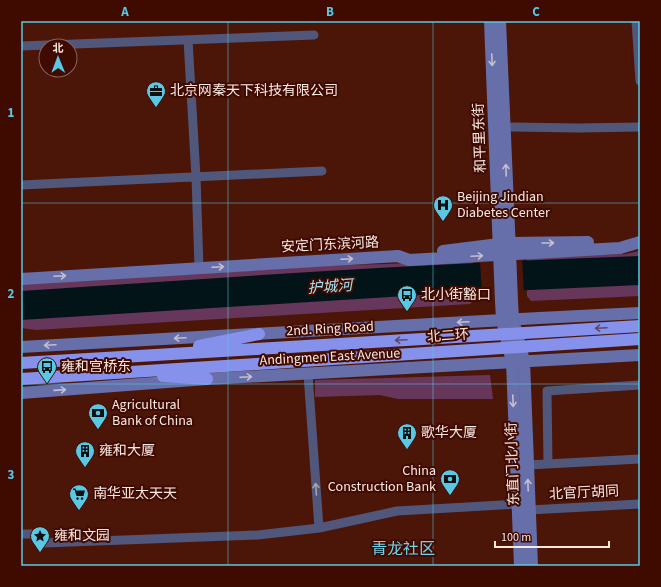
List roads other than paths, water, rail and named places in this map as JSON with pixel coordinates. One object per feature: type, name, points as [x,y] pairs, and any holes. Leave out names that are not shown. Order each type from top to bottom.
[{"type":"highway","name":"2nd. Ring Road","points":[[21,363],[640,326]]},
{"type":"highway","points":[[153,355],[259,334]]},
{"type":"highway","name":"北二环","points":[[118,373],[640,339]]},
{"type":"highway","points":[[21,379],[118,373],[208,379]]},
{"type":"street","name":"和平里东街","points":[[490,21],[504,247]]},
{"type":"street","name":"和平里东街","points":[[500,21],[506,301],[508,320],[518,361]]},
{"type":"street","points":[[636,21],[640,81]]},
{"type":"street","points":[[21,46],[314,35]]},
{"type":"street","points":[[188,40],[196,177],[199,268]]},
{"type":"street","points":[[512,127],[640,127]]},
{"type":"street","points":[[21,185],[322,171]]},
{"type":"street","points":[[398,256],[504,247],[640,242]]},
{"type":"street","name":"安定门东滨河路","points":[[21,278],[398,256],[410,260],[620,248],[640,242]]},
{"type":"street","name":"Andingmen East Avenue","points":[[21,347],[640,313]]},
{"type":"street","points":[[539,318],[542,360]]},
{"type":"street","points":[[447,323],[450,366]]},
{"type":"street","points":[[348,329],[350,371]]},
{"type":"street","name":"Andingmen East Avenue","points":[[21,393],[208,379],[640,355]]},
{"type":"street","points":[[518,361],[517,504],[520,566]]},
{"type":"street","name":"东直门北小街","points":[[518,361],[528,465],[532,566]]},
{"type":"street","points":[[308,374],[319,528]]},
{"type":"street","points":[[548,464],[547,391],[640,385]]},
{"type":"street","points":[[528,465],[640,458]]},
{"type":"street","points":[[21,534],[32,534],[44,543],[258,535],[319,528],[397,511],[517,504]]},
{"type":"street","name":"北官厅胡同","points":[[529,510],[640,504]]},
{"type":"water","name":"护城河","points":[[640,256],[640,285],[422,295],[21,320],[21,291],[407,266]]},
{"type":"place","name":"北京网秦天下科技有限公司","points":[[156,108]]},
{"type":"place","name":"Beijing Jindian Diabetes Center","points":[[443,222]]},
{"type":"place","name":"北小街豁口","points":[[407,312]]},
{"type":"place","name":"雍和宫桥东","points":[[47,384]]},
{"type":"place","name":"Agricultural Bank of China","points":[[98,430]]},
{"type":"place","name":"歌华大厦","points":[[407,450]]},
{"type":"place","name":"雍和大厦","points":[[85,468]]},
{"type":"place","name":"China Construction Bank","points":[[450,496]]},
{"type":"place","name":"南华亚太天天","points":[[79,511]]},
{"type":"place","name":"雍和文园","points":[[40,553]]},
{"type":"district","name":"青龙社区","points":[[403,549]]}]
